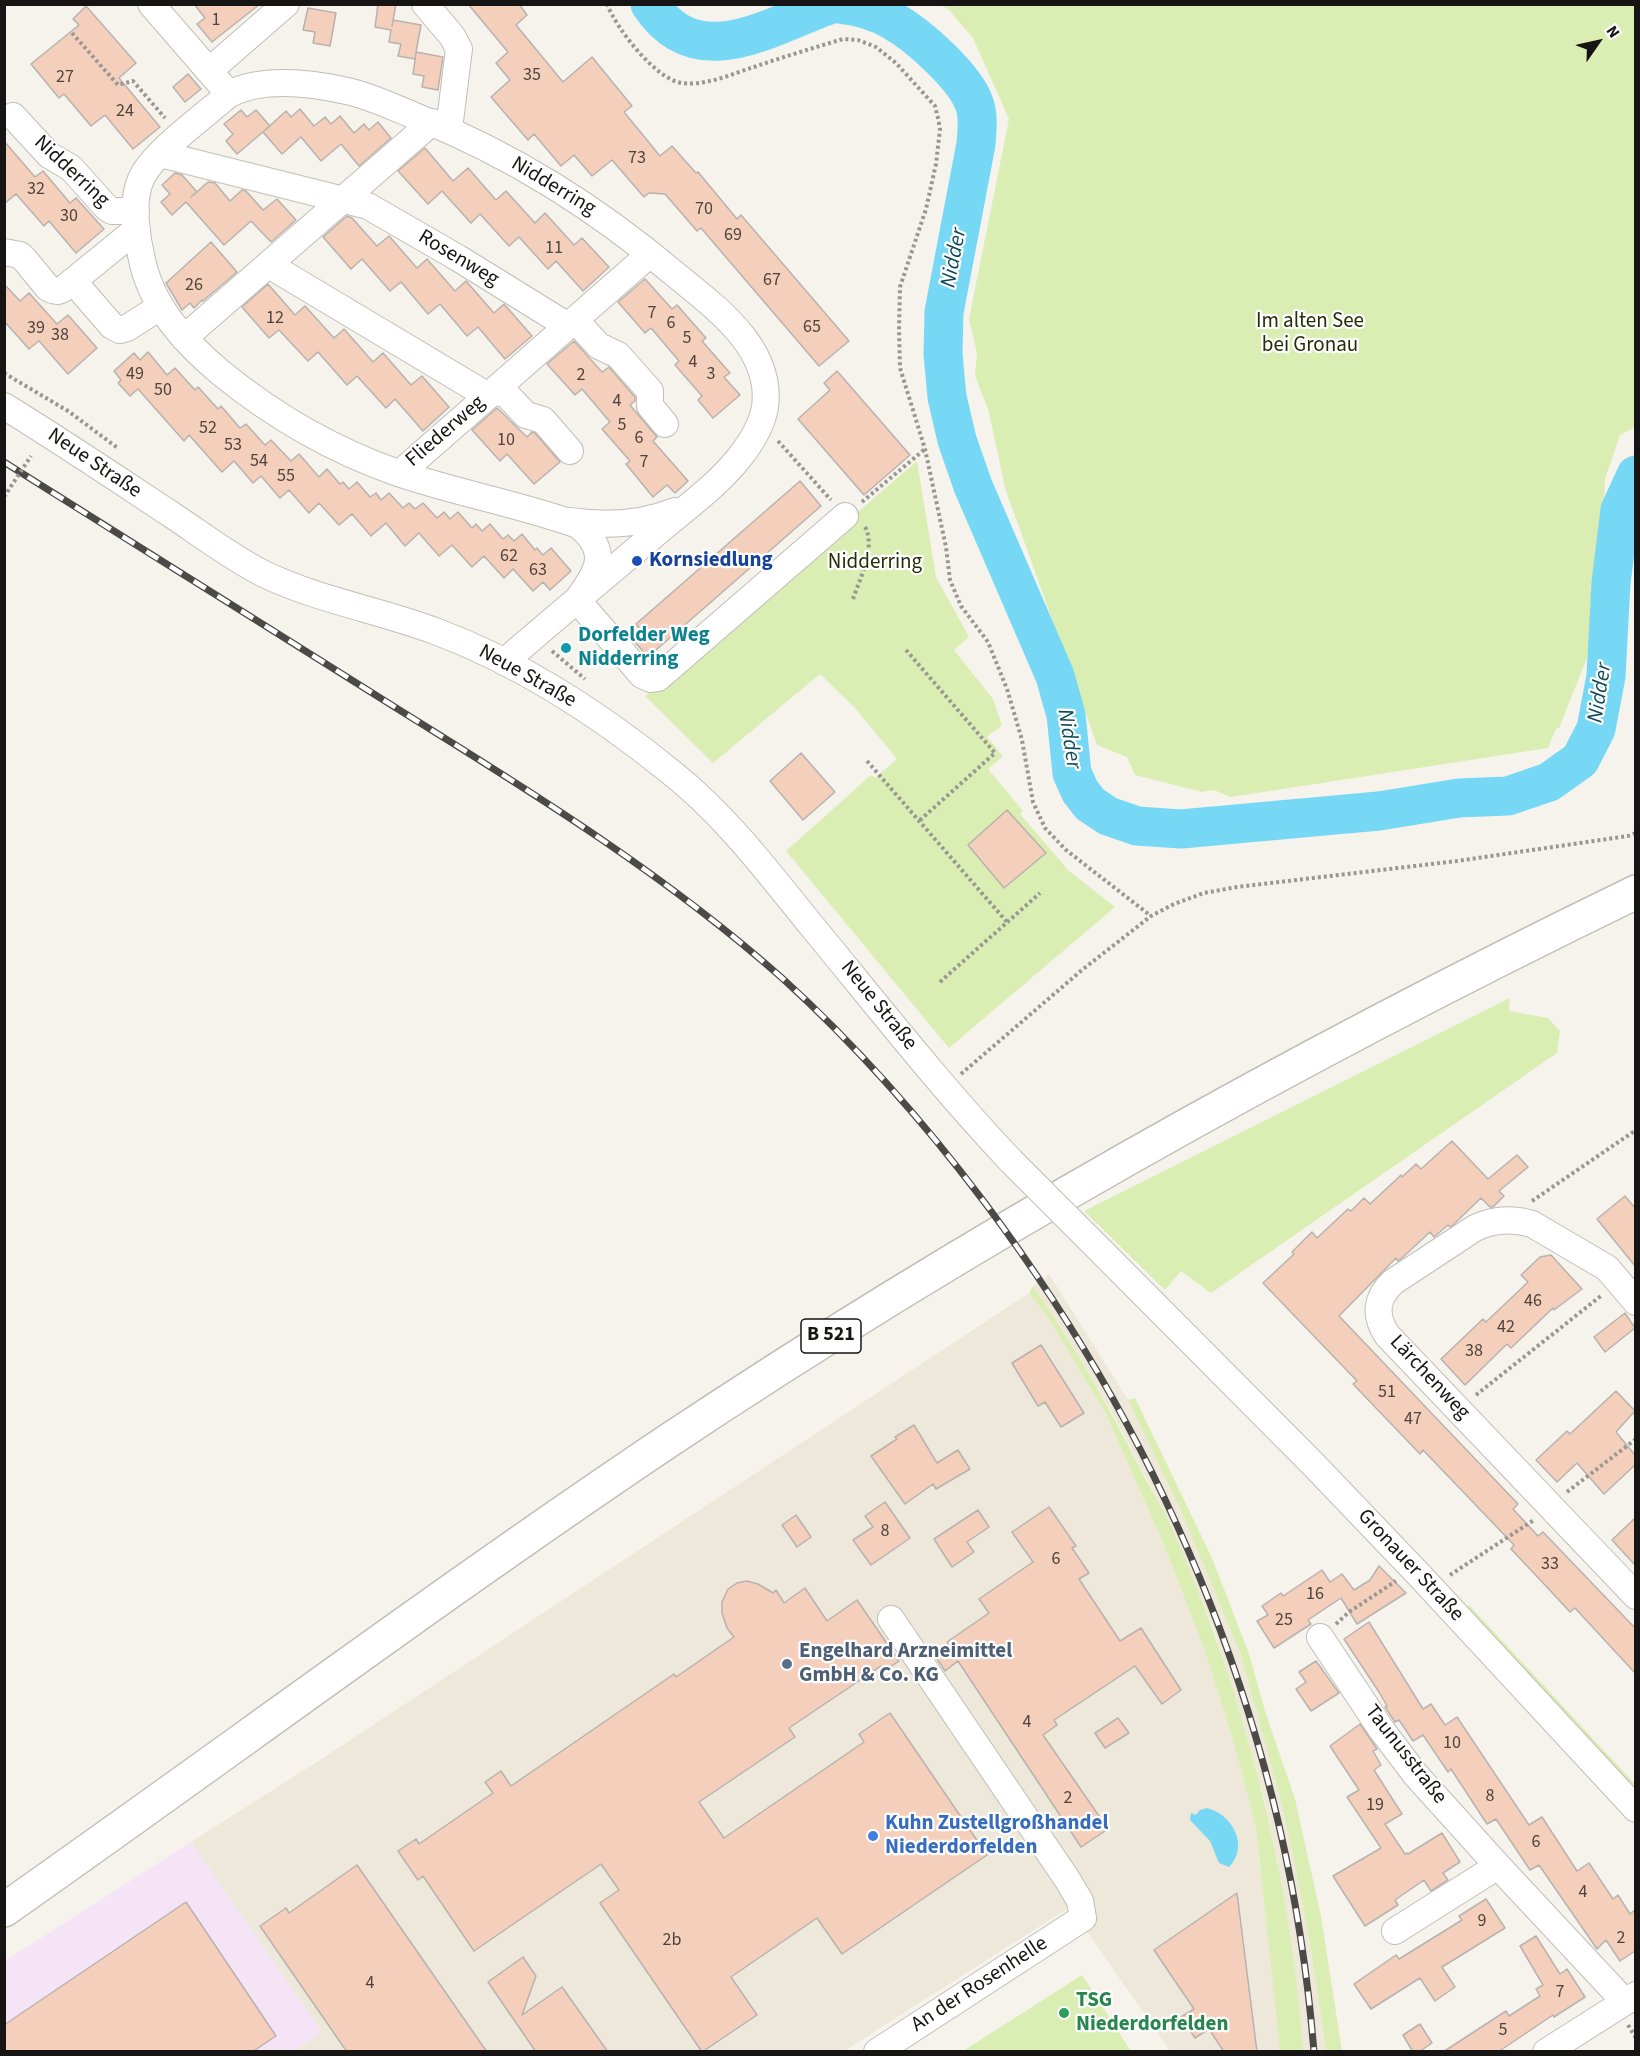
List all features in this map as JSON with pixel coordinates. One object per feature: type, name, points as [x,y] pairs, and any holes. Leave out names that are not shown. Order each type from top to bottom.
[{"type":"main road","name":"B 521","points":[[4,1910],[534,1533],[669,1440],[825,1340],[981,1244],[1193,1121],[1448,985],[1635,892]]},
{"type":"street","points":[[151,4],[229,94]]},
{"type":"street","points":[[209,71],[286,4]]},
{"type":"street","points":[[184,338],[344,200],[440,126],[459,49],[452,36],[425,4]]},
{"type":"street","name":"Nidderring","points":[[504,662],[687,507],[740,457],[753,439],[765,407],[765,389],[752,350],[733,325],[650,254],[596,212],[554,184],[440,126],[349,91],[316,85],[281,84],[251,87],[229,94],[160,154],[141,180],[136,197],[136,220],[143,267],[160,307],[184,338],[206,360],[279,417],[322,442],[400,473],[578,525],[595,544],[599,556],[597,568],[577,600]]},
{"type":"street","name":"Nidderring","points":[[13,116],[49,155],[71,168],[106,208],[136,220]]},
{"type":"street","name":"Rosenweg","points":[[160,154],[368,206],[572,323]]},
{"type":"street","points":[[4,252],[20,255],[48,288],[54,292],[60,292],[136,220]]},
{"type":"street","name":"Fliederweg","points":[[400,473],[650,254]]},
{"type":"street","points":[[268,265],[490,394]]},
{"type":"street","points":[[73,281],[112,326],[120,330],[160,307]]},
{"type":"street","points":[[572,323],[599,346],[614,352],[624,362],[650,391],[650,406],[665,424]]},
{"type":"street","name":"Fliederweg","points":[[490,394],[506,394],[526,415],[543,420],[570,451]]},
{"type":"street","name":"Neue Straße","points":[[4,406],[47,432],[227,552],[265,574],[291,585],[404,619],[439,632],[504,662],[581,707],[673,774],[717,813],[759,861],[951,1083],[1011,1161],[1102,1252]]},
{"type":"street","name":"Nidderring","points":[[564,520],[594,524],[643,522],[687,507]]},
{"type":"street","points":[[577,600],[642,675],[651,679],[658,678],[845,516]]},
{"type":"street","name":"Lärchenweg","points":[[1635,1302],[1607,1268],[1543,1230],[1521,1220],[1506,1220],[1489,1222],[1393,1282],[1385,1290],[1379,1302],[1378,1317],[1387,1335],[1635,1596]]},
{"type":"street","name":"Gronauer Straße","points":[[1102,1252],[1312,1463],[1422,1578],[1635,1809]]},
{"type":"street","name":"An der Rosenhelle","points":[[877,2052],[1083,1918],[1080,1900],[891,1619]]},
{"type":"street","name":"Taunusstraße","points":[[1320,1637],[1398,1754],[1498,1866],[1630,1998],[1546,2052]]},
{"type":"street","points":[[1395,1931],[1498,1866]]},
{"type":"path","points":[[607,4],[617,26],[638,50],[669,78],[680,83],[712,80],[843,39],[858,40],[876,47],[896,63],[935,106],[940,129],[936,164],[926,209],[900,287],[900,368],[925,449],[946,547],[950,579],[962,606],[988,642],[1007,689],[1039,818],[1053,838],[1066,850],[1151,916]]},
{"type":"path","points":[[72,33],[118,85],[133,81],[181,136]]},
{"type":"path","points":[[4,373],[68,411],[127,455]]},
{"type":"path","points":[[760,422],[845,516],[858,519],[867,529],[867,556],[853,599]]},
{"type":"path","points":[[845,516],[925,449]]},
{"type":"path","points":[[4,497],[31,456]]},
{"type":"path","points":[[906,650],[995,753],[919,821]]},
{"type":"path","points":[[867,761],[1007,922]]},
{"type":"path","points":[[951,1083],[1082,970],[1151,916],[1174,904],[1204,893],[1237,887],[1457,861],[1628,836],[1635,833]]},
{"type":"path","points":[[940,982],[1040,893]]},
{"type":"path","points":[[1506,1220],[1635,1130]]},
{"type":"path","points":[[1458,1409],[1619,1281]]},
{"type":"path","points":[[1320,1637],[1349,1612],[1398,1579],[1448,1575],[1541,1515],[1635,1439]]},
{"type":"shaded area","points":[[1049,1274],[1128,1400],[1182,1513],[1240,1653],[1280,1797],[1293,1855],[1312,1956],[1326,2051],[1303,2051],[1278,1862],[1245,1728],[1214,1630],[1170,1523],[1116,1420],[1066,1335],[1033,1286]]},
{"type":"shaded area","points":[[1029,1293],[1049,1319],[1106,1414],[1162,1540],[1204,1648],[1233,1740],[1256,1827],[1280,2051],[1170,2051],[1070,1907],[844,2051],[294,2051],[322,2032],[191,1842],[320,1760]]},
{"type":"shaded area","points":[[191,1842],[322,2032],[294,2051],[5,2052],[5,1961]]},
{"type":"green space","name":"Im alten See bei Gronau","points":[[941,5],[1635,5],[1635,427],[1620,435],[1605,479],[1600,625],[1559,728],[1556,729],[1548,748],[1231,797],[1214,790],[1202,792],[1135,775],[1127,757],[1097,745],[1005,488],[989,412],[975,376],[977,353],[969,319],[1009,119],[973,38],[948,9]]},
{"type":"green space","points":[[917,461],[936,577],[969,637],[954,650],[993,699],[1002,725],[987,737],[1003,756],[988,769],[1023,811],[1020,814],[1069,871],[1115,907],[949,1048],[786,851],[871,775],[875,778],[897,759],[854,707],[820,674],[713,763],[645,696]]},
{"type":"green space","points":[[1510,998],[1509,1011],[1548,1018],[1560,1031],[1557,1053],[1211,1293],[1181,1271],[1165,1290],[1084,1211]]},
{"type":"green space","points":[[1033,1286],[1093,1382],[1165,1514],[1221,1652],[1260,1782],[1275,1849],[1297,1983],[1303,2051],[1280,2051],[1256,1827],[1233,1740],[1204,1648],[1162,1540],[1106,1414],[1049,1319],[1029,1293]]},
{"type":"green space","points":[[1135,1398],[1212,1558],[1249,1654],[1265,1711],[1295,1799],[1321,1916],[1342,2051],[1326,2051],[1312,1956],[1293,1855],[1280,1797],[1240,1653],[1182,1513],[1128,1400]]},
{"type":"green space","points":[[1469,1605],[1635,1784],[1635,1796],[1466,1610]]},
{"type":"green space","name":"TSG Niederdorfelden","points":[[1082,1975],[1131,2051],[963,2051]]},
{"type":"water","points":[[1207,1808],[1224,1817],[1235,1832],[1238,1850],[1229,1867],[1219,1863],[1210,1841],[1190,1820],[1191,1813],[1196,1815],[1200,1810]]},
{"type":"building","points":[[194,4],[260,4],[212,42],[197,24],[205,18]]},
{"type":"building","points":[[378,4],[396,4],[393,20],[421,25],[416,52],[443,57],[438,90],[422,87],[424,76],[413,74],[416,53],[415,59],[398,56],[401,44],[389,42],[391,30],[375,27]]},
{"type":"building","points":[[468,4],[519,4],[527,15],[516,25],[563,82],[592,57],[632,106],[624,112],[660,156],[672,146],[696,173],[698,172],[737,219],[741,215],[849,341],[819,366],[701,228],[697,231],[665,194],[649,193],[644,197],[612,160],[592,176],[574,155],[561,166],[534,134],[528,140],[491,97],[510,80],[496,63],[508,52]]},
{"type":"building","points":[[86,6],[136,63],[119,78],[160,127],[133,149],[105,115],[91,126],[64,94],[59,98],[31,64],[79,25],[73,19]]},
{"type":"building","points":[[308,8],[336,13],[330,46],[313,43],[315,32],[303,30]]},
{"type":"building","points":[[188,74],[201,89],[185,102],[173,87]]},
{"type":"building","points":[[300,109],[314,126],[325,117],[331,124],[340,116],[354,133],[364,124],[369,130],[378,122],[391,138],[359,166],[341,144],[321,161],[301,137],[282,154],[263,132],[286,111],[291,117]]},
{"type":"building","points":[[241,110],[247,117],[256,110],[270,126],[237,154],[226,141],[233,134],[224,124]]},
{"type":"building","points":[[4,141],[35,177],[43,171],[70,203],[76,198],[104,229],[76,253],[49,221],[44,226],[16,194],[4,204]]},
{"type":"building","points":[[425,148],[453,181],[468,168],[496,200],[506,191],[535,223],[545,213],[574,245],[582,238],[609,267],[583,291],[556,261],[548,269],[519,237],[509,246],[480,214],[471,223],[442,191],[428,204],[398,171]]},
{"type":"building","points":[[175,173],[182,175],[197,192],[208,182],[215,183],[230,201],[242,190],[246,191],[263,210],[277,199],[296,220],[271,242],[251,221],[224,245],[186,202],[172,215],[161,202],[170,194],[162,185]]},
{"type":"building","points":[[347,216],[352,218],[377,246],[389,236],[417,268],[427,259],[455,291],[466,281],[494,313],[504,304],[532,336],[505,359],[478,327],[467,336],[440,304],[428,314],[401,282],[390,291],[362,259],[351,269],[323,237]]},
{"type":"building","points":[[211,242],[237,272],[194,308],[190,303],[182,310],[166,283]]},
{"type":"building","points":[[645,279],[672,309],[677,305],[706,338],[702,341],[730,373],[724,377],[740,395],[713,418],[698,400],[702,396],[675,365],[679,361],[651,328],[645,333],[618,302]]},
{"type":"building","points":[[4,284],[20,301],[29,293],[57,324],[68,315],[97,348],[68,374],[39,341],[29,349],[4,321]]},
{"type":"building","points":[[268,284],[295,315],[305,306],[334,338],[344,329],[373,362],[383,353],[411,385],[422,376],[449,407],[423,431],[395,399],[386,408],[357,376],[347,385],[318,352],[308,361],[279,330],[269,338],[242,307]]},
{"type":"building","points":[[574,341],[602,372],[609,367],[635,397],[635,401],[630,405],[657,437],[653,441],[688,481],[675,493],[667,485],[653,497],[626,464],[630,461],[602,429],[610,422],[582,389],[575,395],[547,364]]},
{"type":"building","points":[[148,352],[167,375],[175,368],[195,390],[198,387],[218,409],[221,406],[240,428],[246,424],[265,445],[271,440],[291,461],[299,454],[319,477],[327,469],[340,484],[343,482],[349,489],[357,482],[370,497],[376,493],[381,500],[389,493],[403,508],[409,503],[415,509],[423,503],[437,518],[444,512],[450,519],[458,512],[472,528],[476,524],[482,531],[490,524],[503,539],[508,535],[514,541],[522,534],[535,550],[537,548],[543,555],[551,548],[571,571],[550,590],[543,582],[533,591],[513,569],[504,578],[484,556],[472,567],[452,545],[439,556],[419,533],[405,546],[386,523],[371,536],[352,514],[339,525],[319,503],[309,513],[289,490],[280,498],[261,476],[253,483],[234,461],[222,472],[189,435],[184,441],[138,389],[130,396],[118,383],[121,380],[114,371],[134,353],[140,360]]},
{"type":"building","points":[[837,371],[910,455],[864,495],[798,419],[830,390],[824,383]]},
{"type":"building","points":[[497,408],[527,437],[532,432],[535,433],[560,462],[534,484],[507,454],[500,461],[472,430]]},
{"type":"building","points":[[800,481],[821,506],[648,657],[634,641],[643,633],[636,624]]},
{"type":"building","points":[[801,753],[835,792],[803,820],[770,781]]},
{"type":"building","points":[[1007,810],[1046,853],[1004,888],[968,845]]},
{"type":"building","points":[[1452,1141],[1488,1179],[1517,1155],[1528,1167],[1499,1191],[1504,1196],[1493,1207],[1481,1198],[1453,1225],[1450,1227],[1448,1225],[1434,1237],[1430,1232],[1402,1258],[1398,1261],[1396,1258],[1339,1316],[1518,1504],[1513,1509],[1538,1536],[1543,1532],[1635,1628],[1635,1673],[1575,1608],[1570,1612],[1511,1549],[1514,1545],[1423,1450],[1420,1454],[1353,1384],[1357,1381],[1263,1283],[1294,1254],[1292,1252],[1312,1232],[1317,1238],[1348,1209],[1351,1211],[1364,1198],[1370,1204],[1401,1175],[1402,1177],[1416,1164],[1421,1169]]},
{"type":"building","points":[[1625,1196],[1635,1208],[1635,1266],[1597,1219]]},
{"type":"building","points":[[1551,1255],[1582,1289],[1554,1310],[1553,1308],[1511,1348],[1507,1344],[1465,1385],[1441,1359],[1483,1319],[1486,1322],[1528,1282],[1521,1275],[1540,1257]]},
{"type":"building","points":[[1625,1313],[1635,1328],[1605,1352],[1594,1337]]},
{"type":"building","points":[[1041,1345],[1084,1413],[1061,1427],[1045,1402],[1038,1406],[1012,1363]]},
{"type":"building","points":[[1616,1391],[1635,1411],[1616,1432],[1635,1455],[1635,1465],[1604,1494],[1577,1463],[1557,1482],[1536,1460],[1567,1431],[1570,1434]]},
{"type":"building","points":[[914,1425],[937,1463],[958,1450],[970,1469],[936,1489],[933,1484],[905,1504],[871,1456]]},
{"type":"building","points":[[885,1502],[910,1538],[871,1565],[853,1540],[873,1527],[865,1516]]},
{"type":"building","points":[[1049,1507],[1076,1546],[1072,1548],[1089,1573],[1079,1579],[1120,1641],[1141,1628],[1181,1690],[1162,1704],[1135,1666],[1054,1720],[1057,1725],[1043,1735],[1108,1829],[1081,1847],[958,1661],[945,1671],[934,1654],[948,1645],[947,1642],[989,1613],[979,1599],[1033,1562],[1012,1532]]},
{"type":"building","points":[[978,1510],[989,1527],[967,1542],[974,1552],[952,1567],[934,1539]]},
{"type":"building","points":[[796,1515],[811,1537],[797,1547],[782,1525]]},
{"type":"building","points":[[1635,1518],[1635,1565],[1612,1540]]},
{"type":"building","points":[[1379,1566],[1406,1593],[1357,1624],[1341,1598],[1308,1620],[1311,1624],[1274,1648],[1257,1621],[1268,1615],[1262,1606],[1281,1593],[1283,1596],[1322,1570],[1330,1582],[1342,1574],[1354,1590],[1370,1580]]},
{"type":"building","points":[[747,1581],[758,1584],[773,1593],[776,1590],[784,1603],[805,1588],[827,1621],[857,1600],[899,1661],[884,1671],[881,1666],[789,1728],[795,1737],[699,1802],[724,1838],[864,1742],[859,1734],[890,1713],[987,1855],[842,1954],[817,1918],[731,1977],[757,2015],[702,2052],[600,1903],[619,1890],[601,1864],[474,1951],[423,1876],[418,1880],[398,1851],[416,1839],[419,1844],[493,1793],[485,1782],[501,1771],[511,1786],[674,1674],[676,1677],[734,1637],[727,1628],[722,1613],[722,1602],[728,1589],[737,1583]]},
{"type":"building","points":[[1369,1622],[1423,1709],[1431,1704],[1445,1725],[1457,1717],[1529,1825],[1542,1817],[1577,1871],[1589,1863],[1613,1899],[1618,1895],[1630,1914],[1635,1910],[1635,1951],[1620,1961],[1606,1940],[1597,1949],[1539,1865],[1530,1870],[1496,1819],[1487,1824],[1451,1769],[1448,1772],[1423,1735],[1413,1741],[1399,1720],[1395,1722],[1379,1692],[1344,1639]]},
{"type":"building","points":[[1316,1661],[1339,1693],[1311,1711],[1296,1689],[1306,1682],[1299,1672]]},
{"type":"building","points":[[1118,1718],[1129,1733],[1105,1748],[1095,1733]]},
{"type":"building","points":[[1360,1724],[1377,1749],[1373,1751],[1381,1765],[1374,1770],[1402,1814],[1385,1824],[1405,1854],[1442,1833],[1460,1862],[1443,1873],[1448,1880],[1431,1891],[1424,1880],[1395,1900],[1398,1905],[1365,1926],[1333,1876],[1381,1848],[1347,1797],[1359,1790],[1330,1746]]},
{"type":"building","points":[[357,1865],[487,2052],[347,2052],[260,1926],[286,1908],[289,1913]]},
{"type":"building","points":[[1237,1893],[1257,2052],[1224,2052],[1209,2029],[1195,2038],[1181,2017],[1194,2009],[1154,1950]]},
{"type":"building","points":[[1486,1899],[1505,1928],[1442,1967],[1455,1987],[1435,2001],[1420,1978],[1371,2009],[1354,1984],[1396,1955],[1399,1959],[1462,1920],[1459,1916]]},
{"type":"building","points":[[186,1902],[276,2036],[252,2052],[4,2052],[4,2025]]},
{"type":"building","points":[[1536,1936],[1560,1974],[1567,1969],[1585,1997],[1554,2017],[1553,2015],[1498,2052],[1443,2052],[1506,2011],[1509,2016],[1540,1996],[1536,1989],[1543,1985],[1520,1946]]},
{"type":"building","points":[[523,1957],[536,1976],[522,2015],[562,1987],[608,2052],[536,2052],[488,1982]]},
{"type":"building","points":[[1420,2024],[1432,2043],[1419,2052],[1413,2052],[1403,2035]]},
{"type":"waterway","name":"Nidder","points":[[650,4],[669,26],[690,38],[713,41],[736,39],[761,32],[832,4]]},
{"type":"waterway","name":"Nidder","points":[[840,4],[881,14],[915,36],[951,69],[969,92],[976,108],[976,144],[944,312],[943,354],[947,397],[957,440],[973,486],[1055,676],[1066,715],[1072,773],[1080,791],[1090,804],[1108,816],[1137,826],[1181,829],[1379,811],[1459,798],[1508,796],[1549,782],[1580,760],[1596,729],[1606,676],[1611,583],[1620,510],[1636,475]]},
{"type":"railway","points":[[4,462],[506,776],[648,872],[739,941],[810,1004],[889,1086],[938,1143],[985,1203],[1052,1298],[1112,1397],[1165,1499],[1210,1604],[1248,1712],[1278,1823],[1300,1936],[1314,2052]]},
{"type":"place","name":"Kornsiedlung","points":[[637,561]]},
{"type":"place","name":"Dorfelder Weg Nidderring","points":[[566,648]]},
{"type":"place","name":"Engelhard Arzneimittel GmbH & Co. KG","points":[[787,1664]]},
{"type":"place","name":"Kuhn Zustellgroßhandel Niederdorfelden","points":[[873,1836]]},
{"type":"place","name":"TSG Niederdorfelden","points":[[1064,2013]]}]
